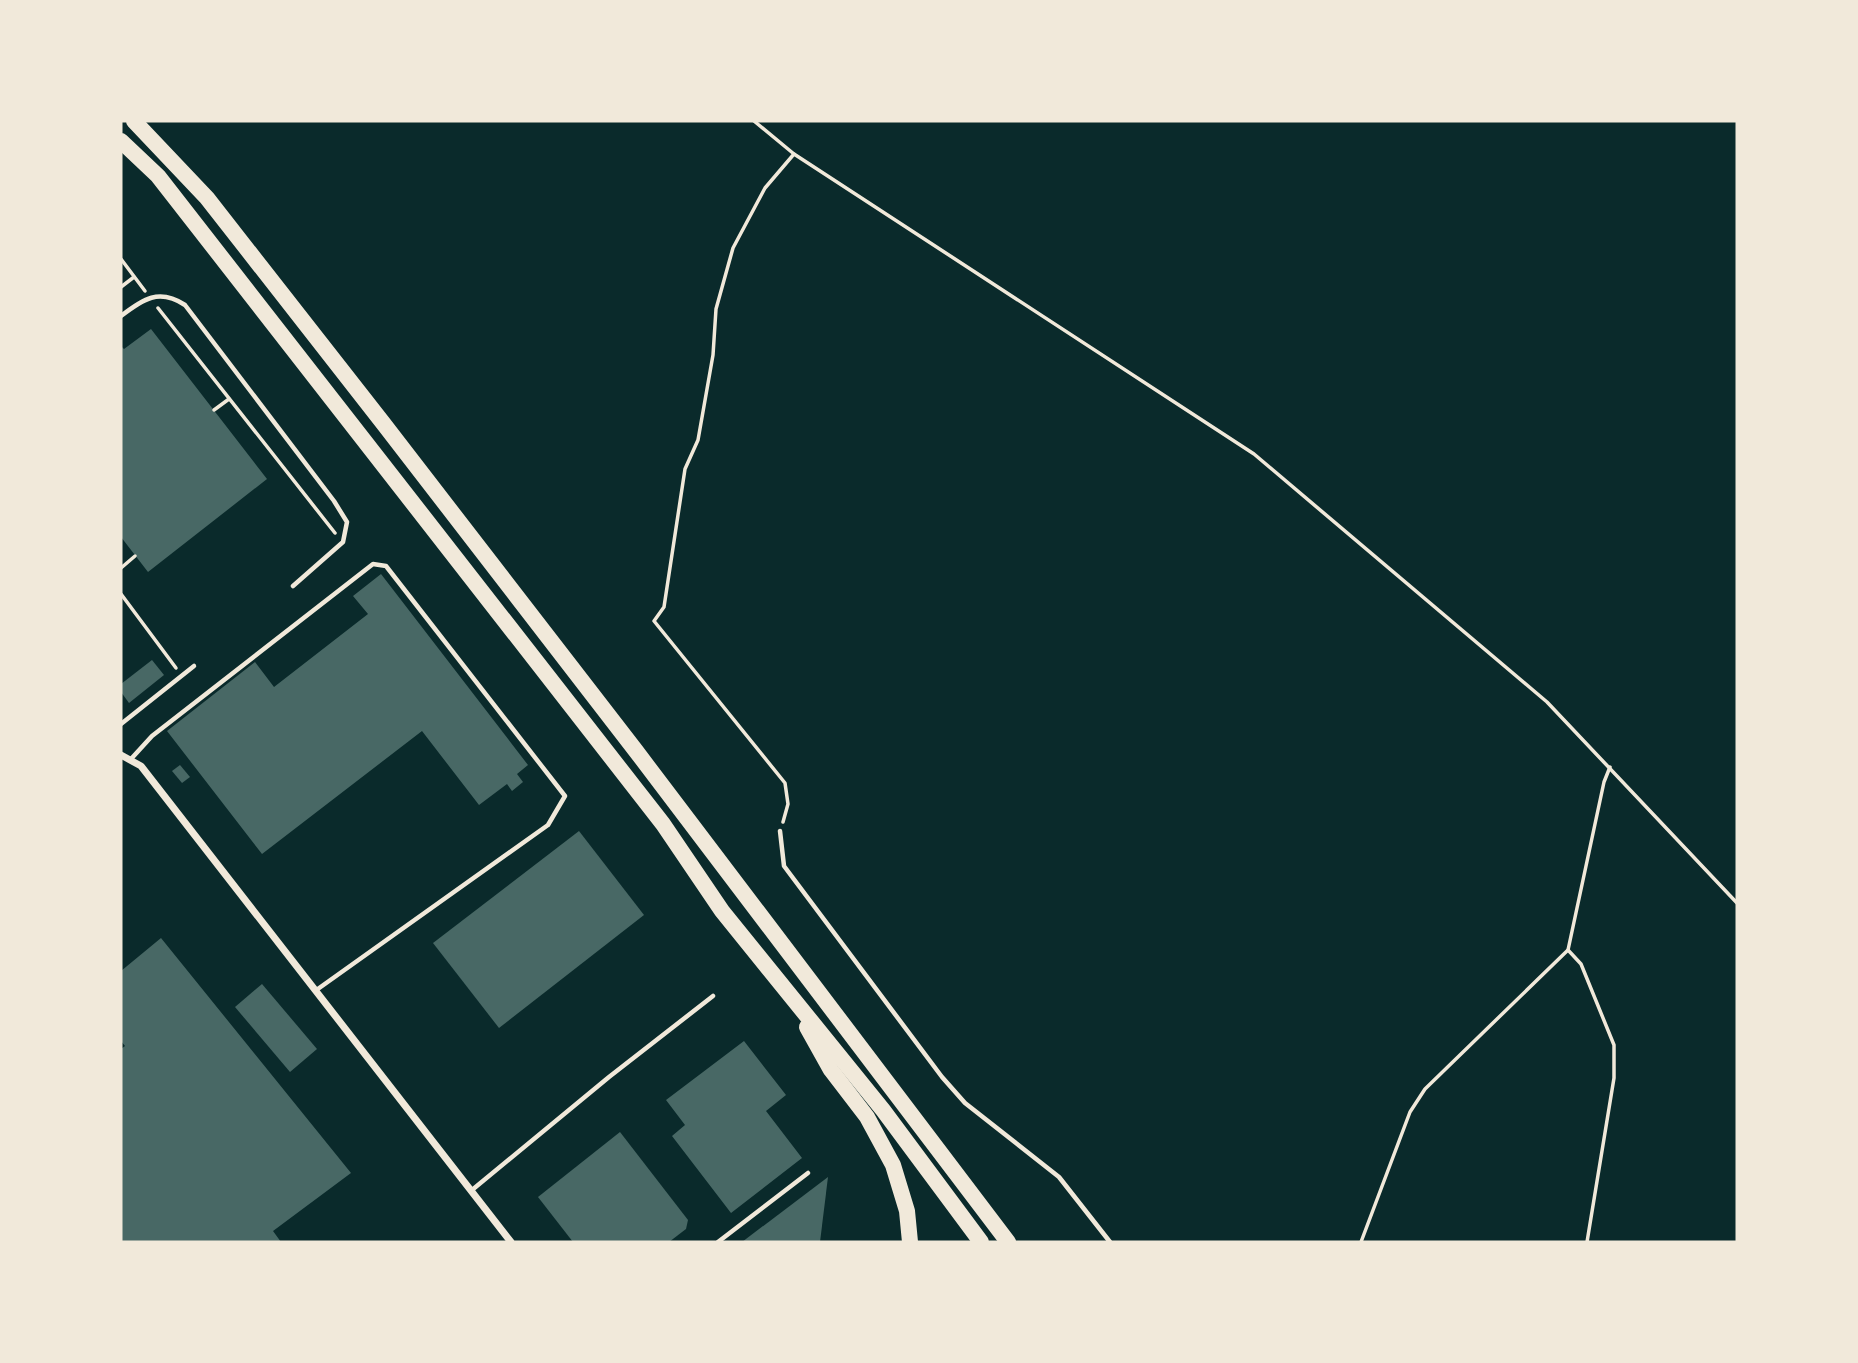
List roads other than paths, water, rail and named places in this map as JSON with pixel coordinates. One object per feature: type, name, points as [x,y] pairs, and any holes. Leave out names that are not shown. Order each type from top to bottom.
[{"type":"main road","points":[[134,121],[207,198],[359,392],[636,751],[1007,1242]]},
{"type":"main road","points":[[121,141],[159,176],[655,813],[722,911],[883,1110],[981,1242]]},
{"type":"main road","points":[[799,1009],[814,1044],[867,1117],[893,1165],[907,1211],[910,1242]]},
{"type":"street","points":[[121,755],[141,766],[511,1242]]},
{"type":"lane","points":[[121,316],[149,296],[171,296],[185,305],[334,501],[347,522],[342,542],[293,586]]},
{"type":"lane","points":[[131,759],[152,736],[373,564],[386,566],[394,576],[565,796],[548,825],[315,991]]},
{"type":"lane","points":[[121,724],[194,666]]},
{"type":"lane","points":[[780,831],[784,866],[942,1077],[965,1103],[1059,1177],[1110,1242]]},
{"type":"lane","points":[[471,1191],[609,1077],[713,996]]},
{"type":"lane","points":[[718,1242],[808,1173]]},
{"type":"water","points":[[121,121],[1737,121],[1737,1242],[121,1242]]}]
